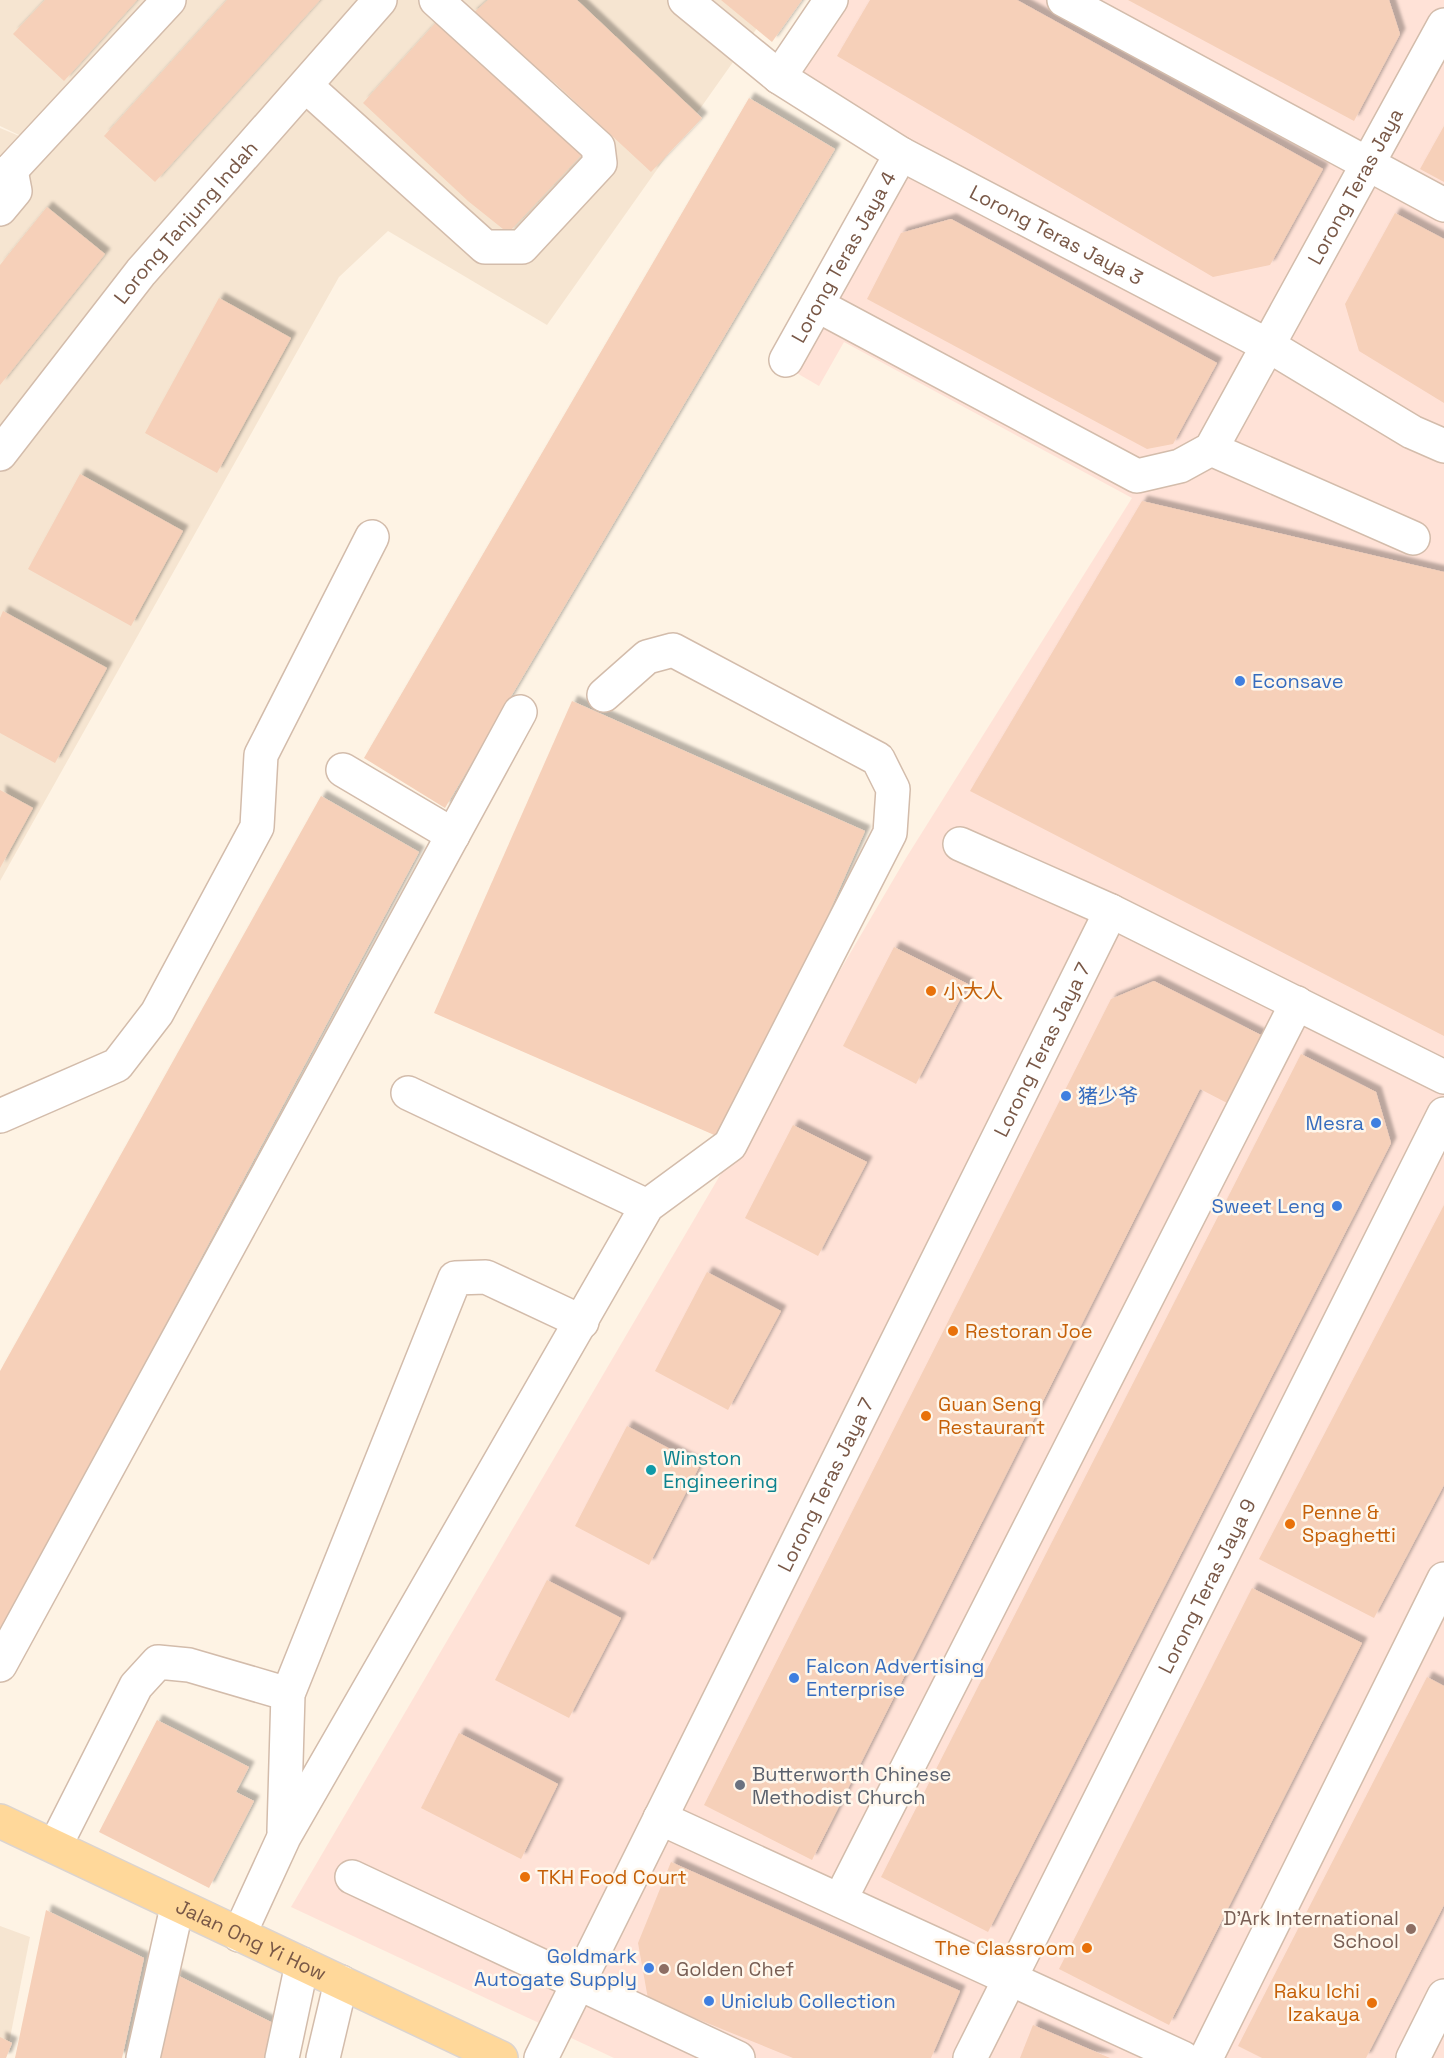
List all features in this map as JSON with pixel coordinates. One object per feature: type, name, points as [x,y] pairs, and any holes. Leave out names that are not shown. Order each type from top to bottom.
[{"type":"main road","name":"Jalan Ong Yi How","points":[[0,1821],[494,2057]]},
{"type":"street","points":[[0,209],[15,191],[5,167],[169,0]]},
{"type":"street","name":"Lorong Tanjung Indah","points":[[0,454],[141,272],[380,0]]},
{"type":"street","points":[[306,86],[485,247],[522,248],[600,163],[598,147],[436,0]]},
{"type":"street","name":"Lorong Teras Jaya 3","points":[[685,0],[779,77],[902,154],[1269,346],[1412,432],[1444,446]]},
{"type":"street","points":[[779,77],[831,0]]},
{"type":"street","points":[[1064,0],[1444,205]]},
{"type":"street","name":"Lorong Teras Jaya","points":[[1211,449],[1444,25]]},
{"type":"street","name":"Lorong Teras Jaya 4","points":[[786,360],[902,154]]},
{"type":"street","points":[[817,305],[1137,476],[1180,465],[1211,449],[1413,538]]},
{"type":"street","points":[[0,1116],[117,1065],[157,1013],[257,827],[261,755],[372,537]]},
{"type":"street","points":[[239,1935],[284,1837],[582,1322],[646,1206],[730,1145],[890,833],[893,789],[878,759],[674,650],[647,657],[604,695]]},
{"type":"street","points":[[0,1665],[520,712]]},
{"type":"street","points":[[343,770],[453,835]]},
{"type":"street","points":[[960,844],[1111,910],[1444,1077]]},
{"type":"street","name":"Lorong Teras Jaya 7","points":[[542,2058],[1111,910]]},
{"type":"street","points":[[840,1900],[1297,1003]]},
{"type":"street","points":[[408,1093],[646,1206]]},
{"type":"street","name":"Lorong Teras Jaya 9","points":[[970,2058],[1444,1114]]},
{"type":"street","points":[[284,1837],[288,1694],[455,1278],[486,1277],[582,1322]]},
{"type":"street","points":[[1206,2058],[1444,1579]]},
{"type":"street","points":[[56,1846],[136,1686],[158,1662],[189,1665],[288,1694]]},
{"type":"street","points":[[660,1818],[1183,2058]]},
{"type":"street","points":[[352,1877],[577,1985],[738,2058]]},
{"type":"street","points":[[143,2058],[177,1907]]},
{"type":"street","points":[[282,2058],[302,1964]]},
{"type":"street","points":[[323,2058],[341,1982]]},
{"type":"street","points":[[1413,2058],[1444,1996]]},
{"type":"shaded area","points":[[0,0],[777,0],[547,325],[388,231],[339,277],[0,881],[0,128],[36,143],[0,126]]},
{"type":"shaded area","points":[[831,0],[1444,0],[1444,2058],[614,2058],[291,1907],[906,858],[1132,498],[844,342],[819,386],[783,365],[901,154],[779,77]]},
{"type":"shaded area","points":[[0,1926],[30,1937],[6,2058],[0,2058]]},
{"type":"building","points":[[45,0],[137,0],[64,81],[13,34]]},
{"type":"building","points":[[227,0],[320,0],[155,182],[104,136]]},
{"type":"building","points":[[488,0],[577,0],[702,118],[651,172],[555,83],[471,15]]},
{"type":"building","points":[[721,0],[802,0],[772,42]]},
{"type":"building","points":[[870,0],[1017,0],[1323,169],[1270,265],[1213,277],[837,56]]},
{"type":"building","points":[[1128,0],[1389,0],[1400,34],[1354,121]]},
{"type":"building","points":[[440,18],[586,150],[508,233],[468,201],[363,103]]},
{"type":"building","points":[[749,98],[835,149],[445,808],[364,758]]},
{"type":"building","points":[[1444,126],[1444,182],[1420,169]]},
{"type":"building","points":[[47,207],[105,254],[0,385],[0,265]]},
{"type":"building","points":[[1395,213],[1444,239],[1444,403],[1359,351],[1345,304]]},
{"type":"building","points":[[951,219],[1217,363],[1173,444],[1147,449],[867,299],[901,233]]},
{"type":"building","points":[[219,298],[291,338],[217,473],[145,433]]},
{"type":"building","points":[[80,474],[183,531],[131,626],[28,569]]},
{"type":"building","name":"Econsave","points":[[1142,501],[1444,572],[1444,1036],[970,791]]},
{"type":"building","points":[[3,611],[107,668],[55,763],[0,733],[0,618]]},
{"type":"building","points":[[572,701],[865,831],[728,1141],[434,1013]]},
{"type":"building","points":[[0,790],[33,808],[0,868]]},
{"type":"building","points":[[321,796],[419,852],[0,1632],[0,1371]]},
{"type":"building","points":[[894,947],[968,984],[916,1084],[843,1046]]},
{"type":"building","points":[[1154,981],[1263,1036],[1229,1104],[1200,1089],[812,1860],[704,1805],[1111,999]]},
{"type":"building","points":[[1301,1054],[1376,1092],[1391,1143],[988,1932],[881,1877]]},
{"type":"building","points":[[793,1125],[867,1162],[818,1256],[745,1218]]},
{"type":"building","points":[[1444,1205],[1444,1485],[1374,1618],[1259,1559]]},
{"type":"building","points":[[707,1272],[781,1311],[728,1410],[655,1371]]},
{"type":"building","points":[[627,1426],[700,1465],[649,1565],[575,1526]]},
{"type":"building","points":[[547,1580],[621,1618],[569,1718],[495,1680]]},
{"type":"building","points":[[1252,1588],[1362,1643],[1169,2025],[1059,1969]]},
{"type":"building","points":[[1427,1677],[1444,1686],[1444,1905],[1366,2058],[1262,2058],[1238,2046]]},
{"type":"building","points":[[157,1720],[249,1767],[236,1792],[254,1801],[209,1888],[99,1832]]},
{"type":"building","points":[[459,1733],[558,1784],[521,1859],[421,1808]]},
{"type":"building","points":[[671,1862],[960,1991],[931,2058],[793,2058],[648,1999],[638,1943]]},
{"type":"building","points":[[46,1910],[144,1958],[122,2058],[15,2058]]},
{"type":"building","points":[[175,1974],[273,2023],[265,2058],[157,2058]]},
{"type":"building","points":[[1033,2025],[1110,2058],[1020,2058]]},
{"type":"building","points":[[0,2037],[12,2043],[6,2058],[0,2058]]},
{"type":"place","name":"Econsave","points":[[1240,681]]},
{"type":"place","name":"小大人","points":[[931,991]]},
{"type":"place","name":"猪少爷","points":[[1066,1096]]},
{"type":"place","name":"Mesra","points":[[1376,1123]]},
{"type":"place","name":"Sweet Leng","points":[[1337,1206]]},
{"type":"place","name":"Restoran Joe","points":[[953,1331]]},
{"type":"place","name":"Guan Seng Restaurant","points":[[926,1416]]},
{"type":"place","name":"Winston Engineering","points":[[651,1470]]},
{"type":"place","name":"Penne & Spaghetti","points":[[1290,1524]]},
{"type":"place","name":"Falcon Advertising Enterprise","points":[[794,1678]]},
{"type":"place","name":"Butterworth Chinese Methodist Church","points":[[740,1785]]},
{"type":"place","name":"TKH Food Court","points":[[525,1877]]},
{"type":"place","name":"D'Ark International School","points":[[1411,1929]]},
{"type":"place","name":"The Classroom","points":[[1087,1948]]},
{"type":"place","name":"Goldmark Autogate Supply","points":[[649,1968]]},
{"type":"place","name":"Golden Chef","points":[[664,1969]]},
{"type":"place","name":"Uniclub Collection","points":[[709,2001]]},
{"type":"place","name":"Raku Ichi Izakaya","points":[[1372,2003]]}]
